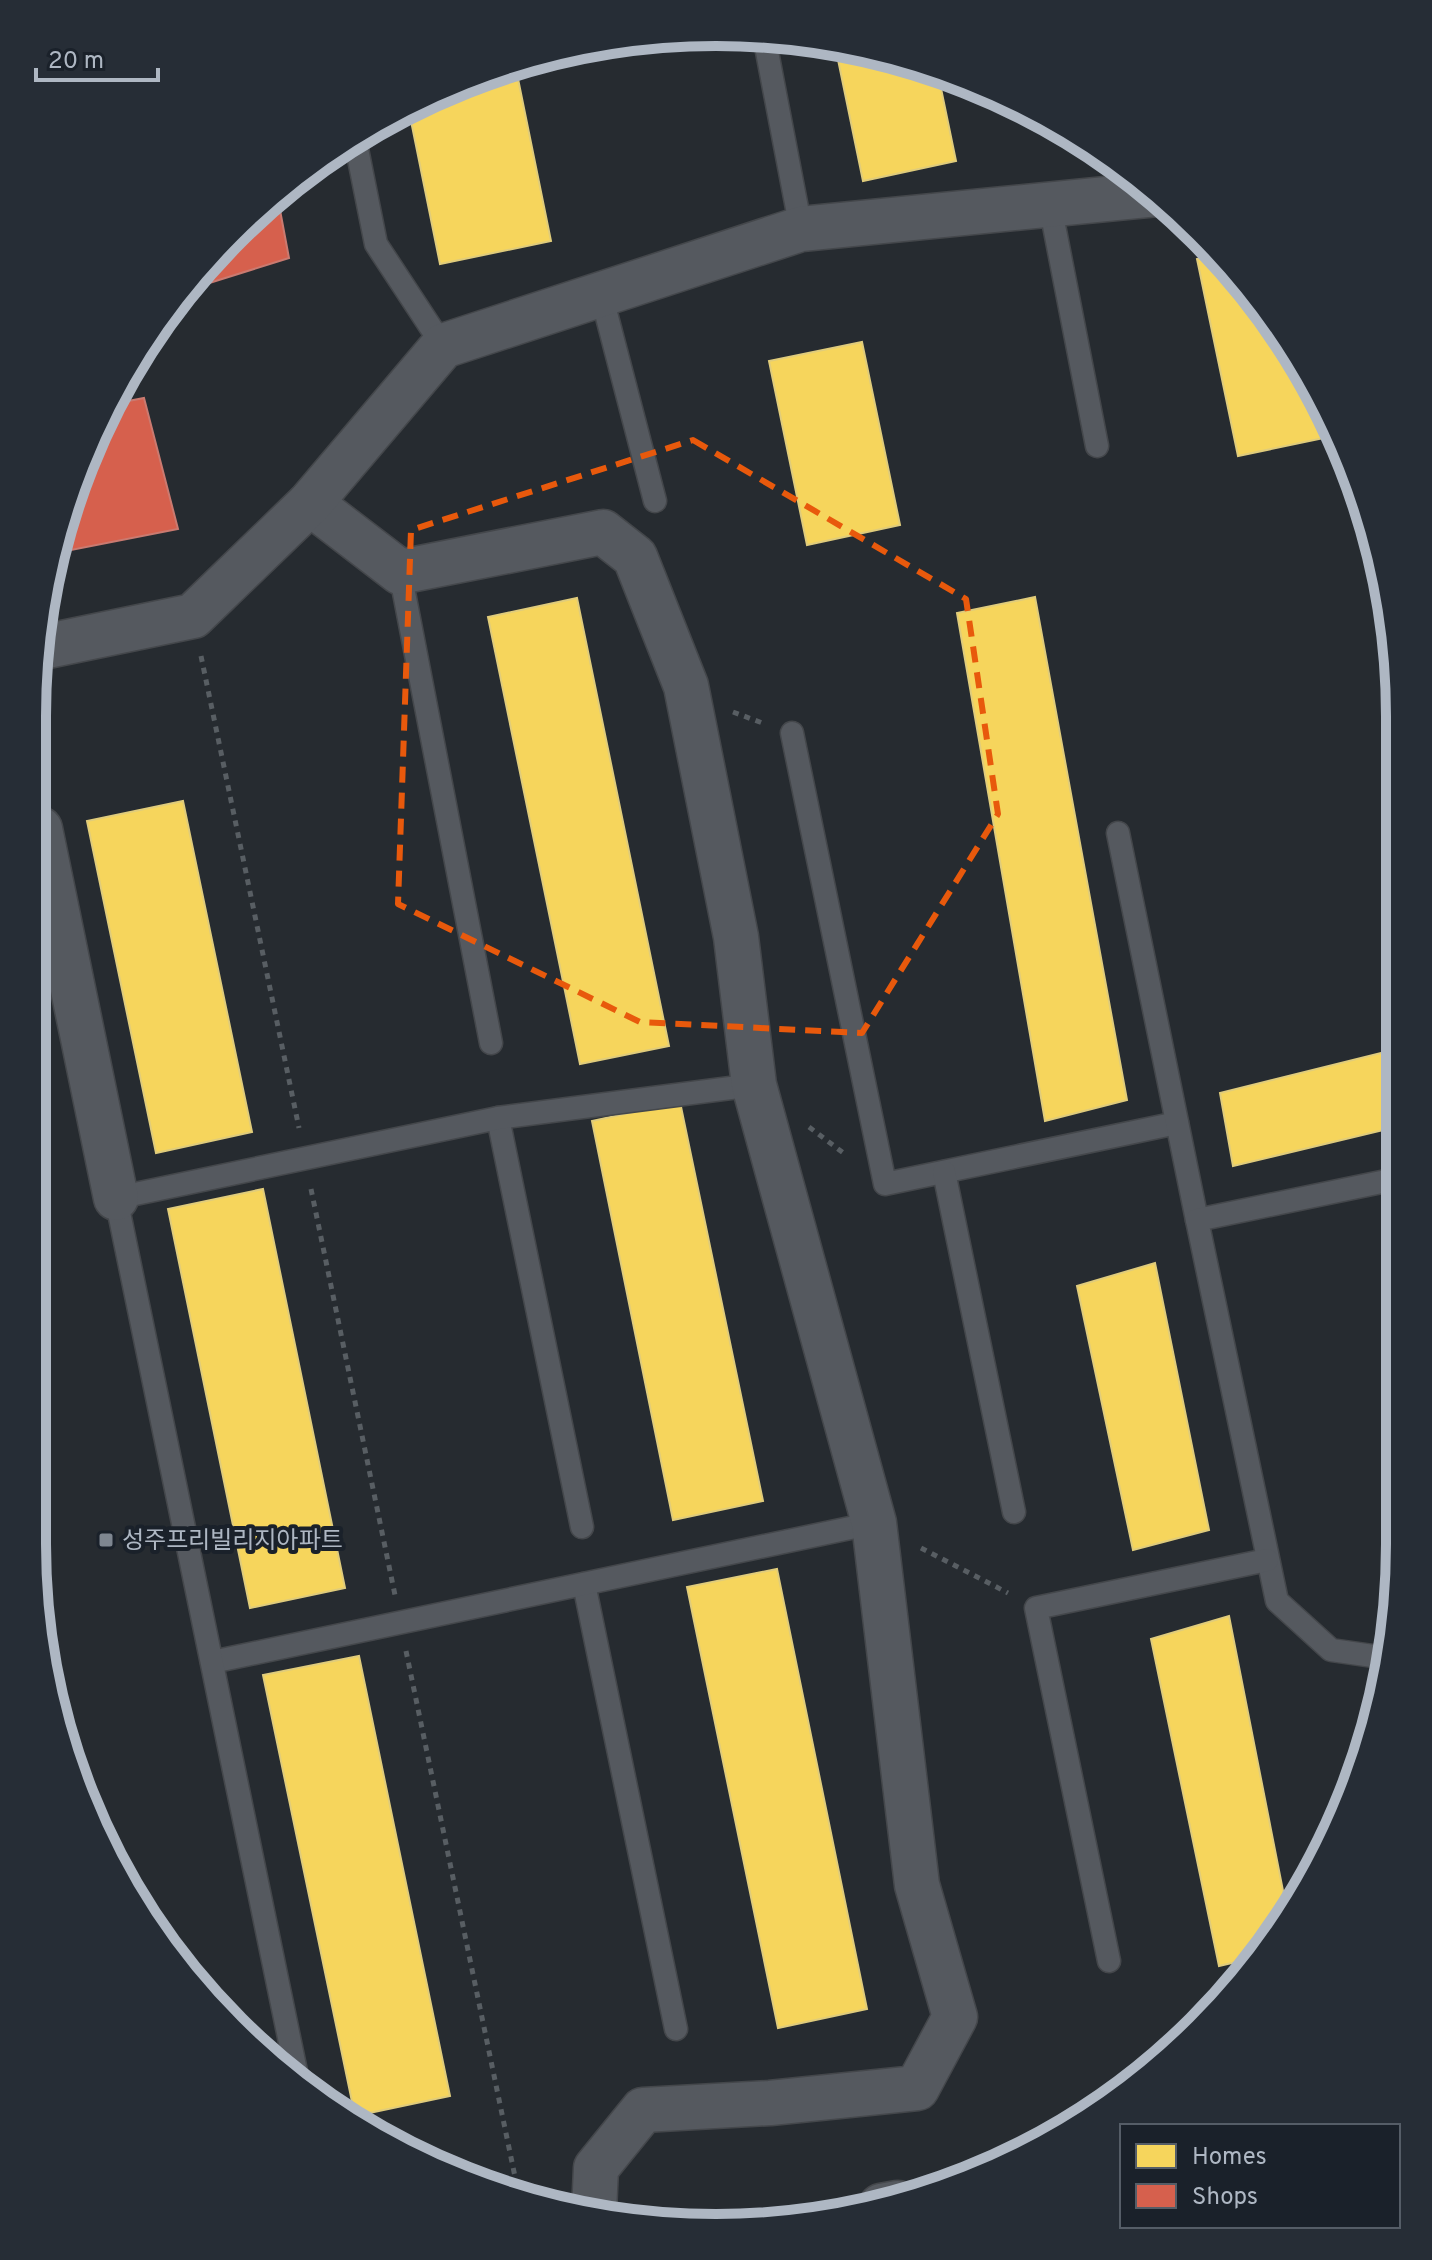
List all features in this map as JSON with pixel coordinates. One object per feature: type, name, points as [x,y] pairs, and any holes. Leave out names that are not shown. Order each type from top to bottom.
[{"type":"street","points":[[50,646],[193,616],[310,503],[443,346],[801,229],[1138,196]]},
{"type":"street","points":[[310,503],[400,572],[603,532],[635,557],[686,686],[736,937],[754,1085],[874,1523],[917,1885],[955,2017],[917,2088],[770,2103],[643,2110],[596,2168],[594,2202]]},
{"type":"street","points":[[46,858],[116,1198]]},
{"type":"lane","points":[[766,48],[801,229]]},
{"type":"lane","points":[[357,151],[376,244],[443,346]]},
{"type":"lane","points":[[1050,205],[1097,446]]},
{"type":"lane","points":[[601,294],[655,501]]},
{"type":"lane","points":[[400,572],[491,1043]]},
{"type":"lane","points":[[792,733],[885,1184],[1177,1123]]},
{"type":"lane","points":[[1118,833],[1277,1601],[1331,1650],[1376,1656]]},
{"type":"lane","points":[[295,2065],[116,1198],[498,1118],[754,1085]]},
{"type":"lane","points":[[498,1118],[582,1527]]},
{"type":"lane","points":[[944,1172],[1014,1512]]},
{"type":"lane","points":[[1197,1220],[1386,1181]]},
{"type":"lane","points":[[212,1662],[874,1523]]},
{"type":"lane","points":[[1109,1961],[1036,1608],[1267,1560]]},
{"type":"lane","points":[[584,1584],[676,2029]]},
{"type":"path","points":[[193,616],[516,2183]]},
{"type":"path","points":[[754,1085],[885,1184]]},
{"type":"path","points":[[874,1523],[1036,1608]]},
{"type":"highlighted area","points":[[693,440],[966,599],[998,814],[862,1033],[640,1022],[398,904],[411,530]]},
{"type":"building: Homes","points":[[838,58],[940,85],[956,161],[863,181]]},
{"type":"building: Homes","points":[[518,77],[551,241],[440,264],[411,120],[460,97]]},
{"type":"building: Homes","points":[[1205,257],[1248,308],[1296,381],[1325,438],[1238,456],[1197,259]]},
{"type":"building: Homes","points":[[862,342],[900,525],[807,545],[769,361]]},
{"type":"building: Homes","points":[[1035,597],[1127,1100],[1045,1121],[957,613]]},
{"type":"building: Homes","points":[[577,598],[669,1046],[580,1064],[488,617]]},
{"type":"building: Homes","points":[[183,801],[252,1132],[156,1153],[87,821]]},
{"type":"building: Homes","points":[[1386,1052],[1386,1129],[1233,1166],[1220,1093]]},
{"type":"building: Homes","points":[[680,1102],[763,1501],[673,1520],[592,1121]]},
{"type":"building: Homes","points":[[263,1189],[345,1588],[250,1608],[168,1209]]},
{"type":"building: Homes","points":[[1155,1263],[1209,1530],[1133,1550],[1077,1286]]},
{"type":"building: Homes","points":[[777,1569],[867,2009],[778,2028],[687,1587]]},
{"type":"building: Homes","points":[[1229,1616],[1284,1898],[1241,1961],[1219,1966],[1151,1639]]},
{"type":"building: Homes","points":[[359,1656],[450,2096],[365,2114],[353,2107],[263,1675]]},
{"type":"building: Shops","points":[[280,207],[289,258],[203,285],[242,242]]},
{"type":"building: Shops","points":[[144,398],[178,529],[67,551],[97,460],[125,402]]},
{"type":"place","name":"성주프리빌리지아파트","points":[[106,1540]]}]
